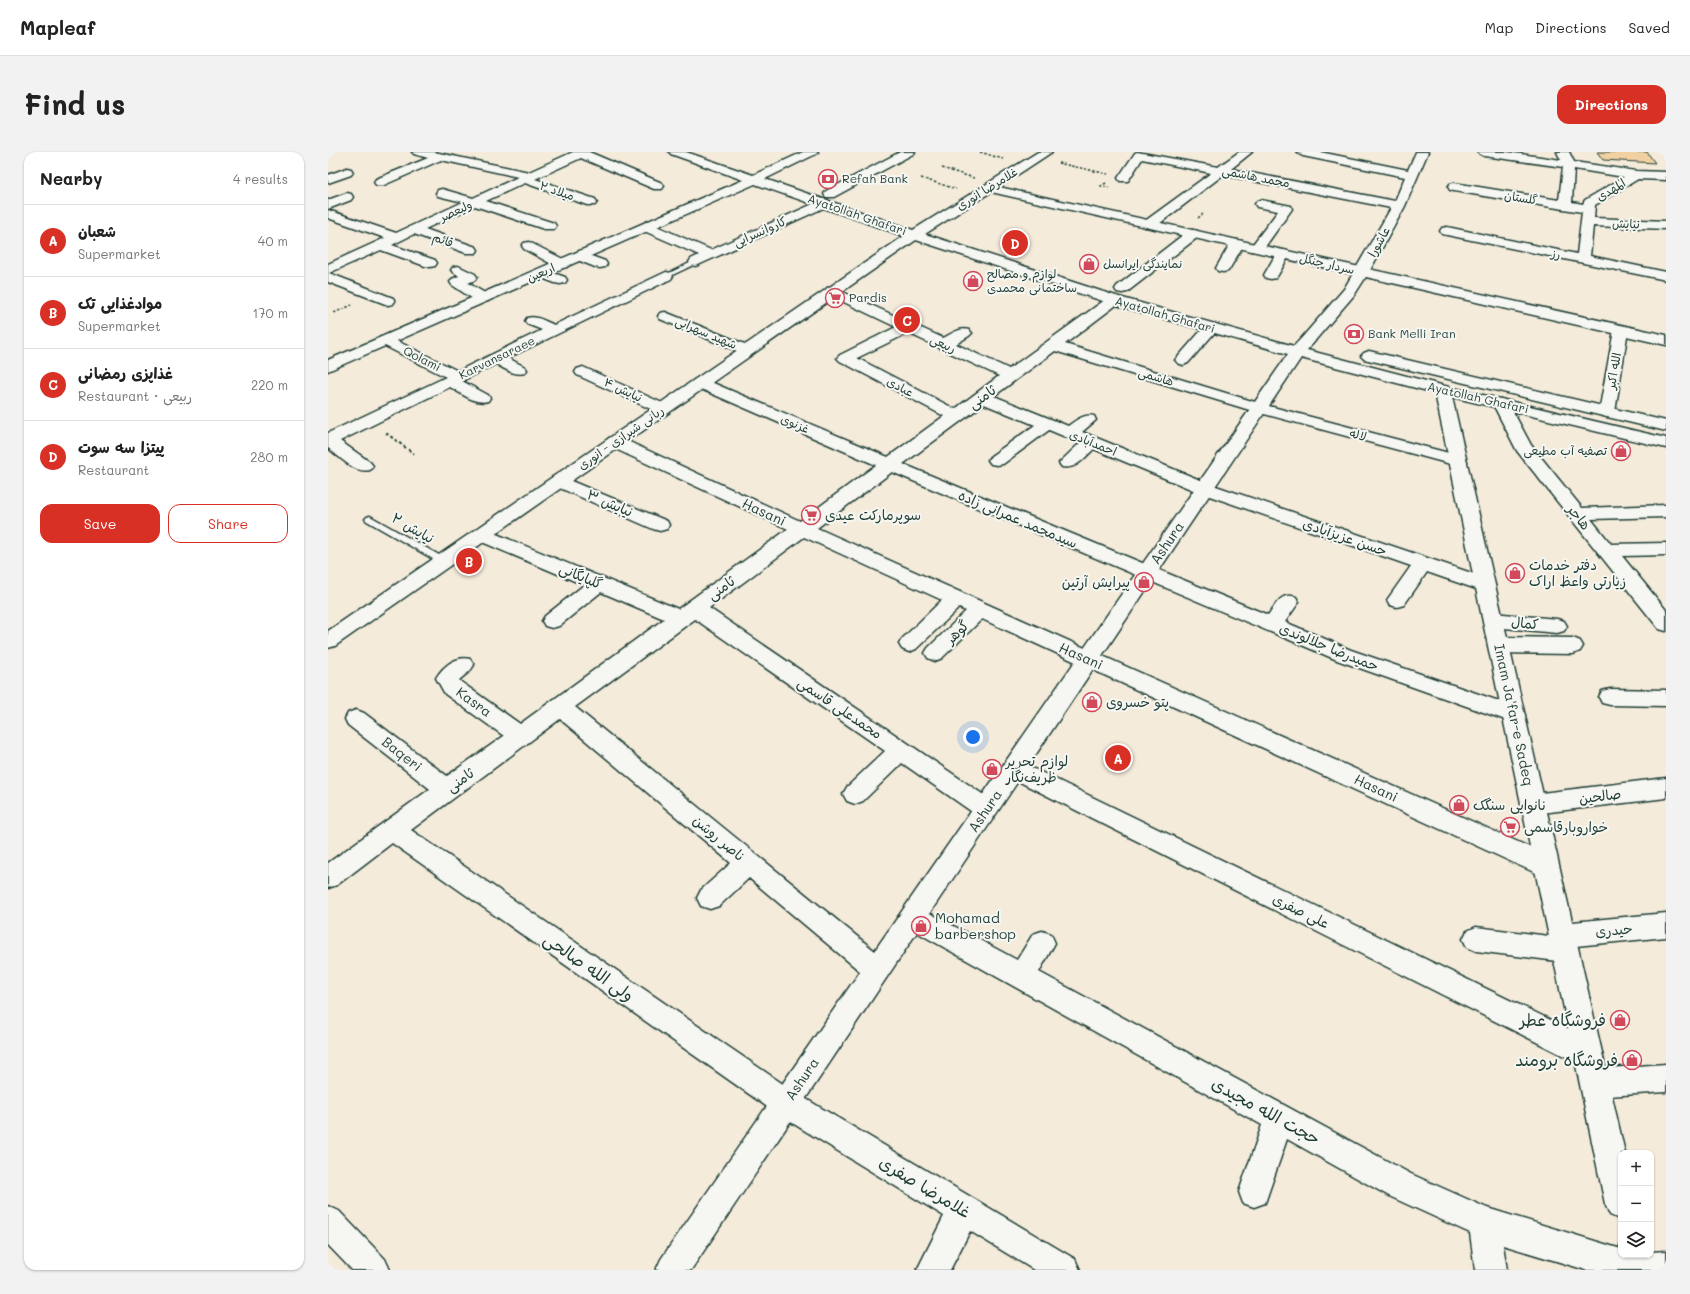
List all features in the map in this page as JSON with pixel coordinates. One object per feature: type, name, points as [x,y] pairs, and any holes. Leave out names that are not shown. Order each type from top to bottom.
[{"type":"street","name":"میلاد ۲","points":[[418,152],[527,178],[590,202]]},
{"type":"street","name":"Ayatollah Ghafari","points":[[675,152],[755,180],[827,199],[920,231],[1118,294],[1302,347],[1442,390],[1666,442]]},
{"type":"street","name":"Ayatollah Ghafari","points":[[708,152],[769,173],[827,199]]},
{"type":"street","points":[[769,173],[812,152]]},
{"type":"street","points":[[827,199],[909,152]]},
{"type":"street","points":[[1150,224],[1223,171],[1246,152]]},
{"type":"street","points":[[1303,152],[1413,175]]},
{"type":"street","name":"عاشورا","points":[[1302,347],[1350,290],[1362,272],[1399,206],[1422,152]]},
{"type":"street","points":[[1484,152],[1636,175]]},
{"type":"street","points":[[1563,152],[1569,164],[1565,205]]},
{"type":"street","points":[[582,153],[658,186]]},
{"type":"street","name":"ولیعصر","points":[[329,269],[582,153]]},
{"type":"street","name":"غلامرضا انوری","points":[[920,231],[1041,155]]},
{"type":"street","name":"محمد هاشمی","points":[[1124,178],[1139,155],[1399,206]]},
{"type":"street","points":[[380,182],[439,157]]},
{"type":"street","points":[[328,180],[347,172]]},
{"type":"street","name":"اربعین","points":[[328,366],[769,173]]},
{"type":"street","name":"المهدی","points":[[1583,259],[1589,203],[1636,175],[1666,176]]},
{"type":"street","name":"گلستان","points":[[1454,187],[1588,209]]},
{"type":"street","name":"سردار جنگل","points":[[987,189],[1150,224],[1666,340]]},
{"type":"street","points":[[442,193],[549,226]]},
{"type":"street","points":[[328,205],[347,197]]},
{"type":"street","name":"کاروانسرایی","points":[[696,262],[827,199]]},
{"type":"street","points":[[1257,248],[1286,210],[1262,204]]},
{"type":"street","points":[[328,214],[398,238]]},
{"type":"street","name":"نیایش","points":[[1587,222],[1666,225]]},
{"type":"street","points":[[647,227],[710,255]]},
{"type":"street","name":"قائم","points":[[414,230],[471,250]]},
{"type":"street","name":"ربانی شیرازی - انوری","points":[[328,641],[920,231]]},
{"type":"street","name":"رز","points":[[1447,231],[1666,276]]},
{"type":"street","name":"ثامنی","points":[[328,877],[1053,345],[1193,234]]},
{"type":"street","points":[[734,244],[751,253]]},
{"type":"street","points":[[1222,268],[1237,244]]},
{"type":"street","points":[[381,245],[430,263]]},
{"type":"street","points":[[528,250],[562,264]]},
{"type":"street","points":[[1271,275],[1283,254]]},
{"type":"street","points":[[580,256],[600,264]]},
{"type":"street","points":[[329,269],[388,300]]},
{"type":"street","points":[[458,270],[470,277],[457,282],[483,298]]},
{"type":"street","points":[[542,272],[560,280]]},
{"type":"street","name":"Karvansaraee","points":[[328,440],[666,276]]},
{"type":"street","name":"ربیعی","points":[[832,291],[1011,376]]},
{"type":"street","name":"Ayatollah Ghafari","points":[[1118,294],[1211,328],[1302,347],[1338,348]]},
{"type":"street","name":"شهید سهرابی","points":[[665,316],[747,350]]},
{"type":"street","points":[[532,321],[554,330]]},
{"type":"street","name":"عبادی","points":[[907,327],[845,358],[956,416]]},
{"type":"street","points":[[1183,360],[1211,328]]},
{"type":"street","name":"الله اکبر","points":[[1607,412],[1621,330]]},
{"type":"street","points":[[944,344],[964,333]]},
{"type":"street","name":"Qolami","points":[[386,341],[454,379],[482,398]]},
{"type":"street","name":"هاشمی","points":[[1053,345],[1259,408]]},
{"type":"street","name":"Ashura","points":[[672,1270],[1204,488],[1302,347]]},
{"type":"street","name":"Ayatollah Ghafari","points":[[1353,352],[1666,426]]},
{"type":"street","points":[[496,358],[519,370]]},
{"type":"street","name":"نیایش ۴","points":[[583,372],[663,409]]},
{"type":"street","name":"غزنوی","points":[[700,383],[890,464]]},
{"type":"street","name":"Imam Ja'far-e Sadeq","points":[[1442,390],[1618,1191]]},
{"type":"street","name":"احمدآبادی","points":[[982,397],[1204,488]]},
{"type":"street","name":"هاجر","points":[[1501,404],[1523,447],[1666,624]]},
{"type":"street","name":"لاله","points":[[1259,408],[1458,461]]},
{"type":"street","points":[[1070,434],[1088,420]]},
{"type":"street","points":[[997,460],[1047,424]]},
{"type":"street","points":[[328,440],[364,466]]},
{"type":"street","name":"Hasani","points":[[615,442],[1088,659],[1365,782],[1547,867]]},
{"type":"street","points":[[1068,463],[1092,442]]},
{"type":"street","name":"سیدمحمد عمرانی زاده","points":[[890,464],[1014,518],[1147,573]]},
{"type":"street","name":"نیایش ۳","points":[[559,481],[660,525]]},
{"type":"street","name":"حسن عزیزآبادی","points":[[1204,488],[1485,585]]},
{"type":"street","points":[[1577,514],[1666,511]]},
{"type":"street","name":"گلپایگانی","points":[[482,535],[599,583],[687,613]]},
{"type":"street","points":[[1606,550],[1666,549]]},
{"type":"street","points":[[1398,600],[1423,564]]},
{"type":"street","name":"حمیدرضا جلالوندی","points":[[1147,573],[1344,655],[1514,715]]},
{"type":"street","points":[[552,621],[599,583]]},
{"type":"street","points":[[909,644],[956,599]]},
{"type":"street","points":[[1272,625],[1289,602]]},
{"type":"street","name":"گوهر","points":[[935,654],[980,610]]},
{"type":"street","name":"محمدعلی قاسمی","points":[[687,613],[901,750],[986,809]]},
{"type":"street","name":"کمال","points":[[1493,620],[1557,626]]},
{"type":"street","points":[[1498,645],[1573,646]]},
{"type":"street","name":"Kasra","points":[[463,665],[447,678],[453,688],[521,736]]},
{"type":"street","points":[[1610,697],[1666,698]]},
{"type":"street","name":"ناصر روشن","points":[[560,707],[877,969]]},
{"type":"street","name":"Baqeri","points":[[356,719],[447,789]]},
{"type":"street","points":[[855,794],[901,750]]},
{"type":"street","name":"علی صفری","points":[[1014,768],[1588,1053]]},
{"type":"street","name":"صالحین","points":[[1533,804],[1666,788]]},
{"type":"street","name":"ولی الله صالحی","points":[[392,830],[786,1103]]},
{"type":"street","points":[[710,898],[749,863]]},
{"type":"street","name":"حجت الله مجیدی","points":[[913,916],[1400,1186],[1484,1223],[1634,1265]]},
{"type":"street","name":"حیدری","points":[[1476,939],[1564,943],[1666,925]]},
{"type":"street","points":[[1022,977],[1042,943]]},
{"type":"street","points":[[1594,1083],[1666,1078]]},
{"type":"street","name":"غلامرضا صفری","points":[[786,1103],[1064,1270]]},
{"type":"street","points":[[1254,1192],[1279,1119]]},
{"type":"street","points":[[933,1270],[964,1210]]},
{"type":"street","points":[[328,1222],[374,1270]]},
{"type":"street","points":[[1484,1223],[1491,1270]]},
{"type":"street","points":[[1634,1265],[1666,1267]]},
{"type":"lane","points":[[666,276],[696,262]]},
{"type":"lane","name":"نیایش ۲","points":[[370,519],[443,561]]},
{"type":"path","points":[[1041,155],[1124,178]]},
{"type":"path","points":[[942,168],[987,189]]},
{"type":"path","points":[[921,178],[987,189]]},
{"type":"path","points":[[369,420],[414,454]]},
{"type":"building","points":[[1597,152],[1647,152],[1655,163],[1603,160]]},
{"type":"place","name":"Refah Bank","points":[[828,179]]},
{"type":"place","name":"پیتزا سه سوت","points":[[1015,243]]},
{"type":"place","name":"نمایندگی ایرانسل","points":[[1089,264]]},
{"type":"place","name":"لوازم و مصالح ساختمانی محمدی","points":[[973,281]]},
{"type":"place","name":"Pardis","points":[[835,298]]},
{"type":"place","name":"غذاپزی رمضانی","points":[[907,320]]},
{"type":"place","name":"Bank Melli Iran","points":[[1354,334]]},
{"type":"place","name":"تصفیه آب مطیعی","points":[[1621,451]]},
{"type":"place","name":"سوپرمارکت عیدی","points":[[811,515]]},
{"type":"place","name":"موادغذایی تک","points":[[469,561]]},
{"type":"place","name":"دفتر خدمات زیارتی واعظ اراک","points":[[1515,573]]},
{"type":"place","name":"پیرایش آرتین","points":[[1144,582]]},
{"type":"place","name":"پتو خسروی","points":[[1092,702]]},
{"type":"place","name":"شعبان","points":[[1118,758]]},
{"type":"place","name":"لوازم تحریر ظریف‌نگار","points":[[992,769]]},
{"type":"place","name":"نانوایی سنگک","points":[[1459,805]]},
{"type":"place","name":"خواروبارقاسمی","points":[[1510,827]]},
{"type":"place","name":"Mohamad barbershop","points":[[921,926]]},
{"type":"place","name":"فروشگاه عطر","points":[[1620,1020]]},
{"type":"place","name":"فروشگاه برومند","points":[[1632,1060]]}]
